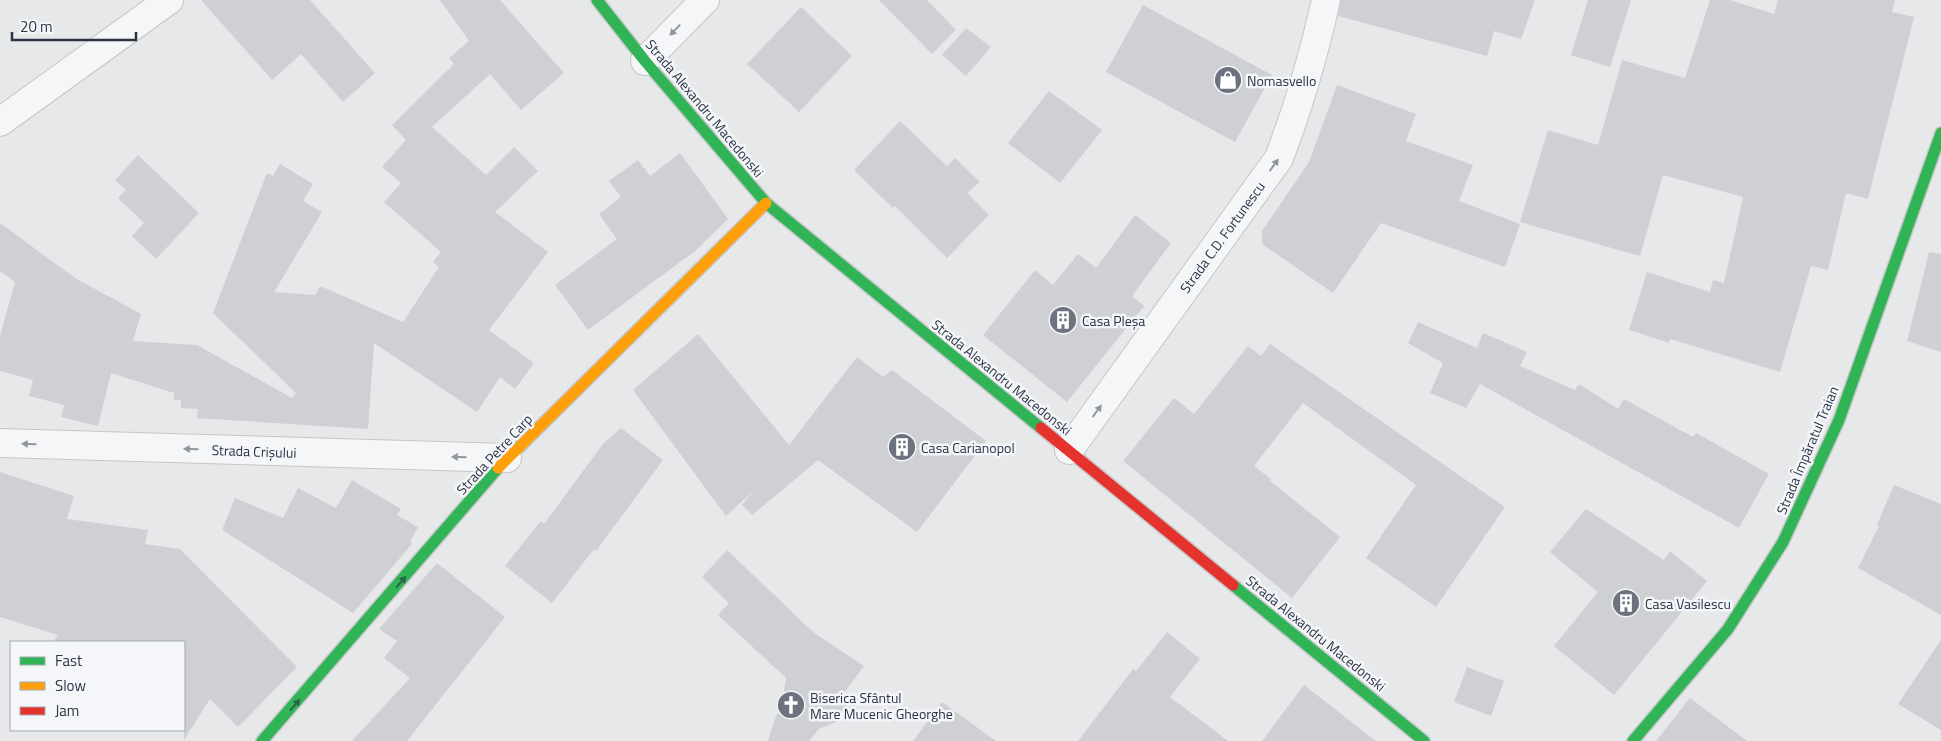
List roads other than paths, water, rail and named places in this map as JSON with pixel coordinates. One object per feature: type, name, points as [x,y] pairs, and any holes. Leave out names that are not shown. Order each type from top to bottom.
[{"type":"street","points":[[0,122],[169,0]]},
{"type":"street","name":"Strada Alexandru Macedonski","points":[[597,0],[645,61],[766,203],[1424,741]]},
{"type":"street","points":[[645,61],[705,0]]},
{"type":"street","name":"Strada C.D. Fortunescu","points":[[1068,450],[1279,158],[1315,48],[1326,0]]},
{"type":"street","name":"Strada Împăratul Traian","points":[[1633,741],[1728,629],[1783,542],[1839,420],[1941,133]]},
{"type":"street","name":"Strada Petre Carp","points":[[262,741],[507,458],[766,203]]},
{"type":"street","name":"Strada Crișului","points":[[0,443],[507,458]]},
{"type":"place","name":"Nomasvello","points":[[1228,80]]},
{"type":"place","name":"Casa Pleșa","points":[[1063,320]]},
{"type":"place","name":"Casa Carianopol","points":[[902,447]]},
{"type":"place","name":"Casa Vasilescu","points":[[1626,603]]},
{"type":"place","name":"Biserica Sfântul Mare Mucenic Gheorghe","points":[[791,705]]}]
